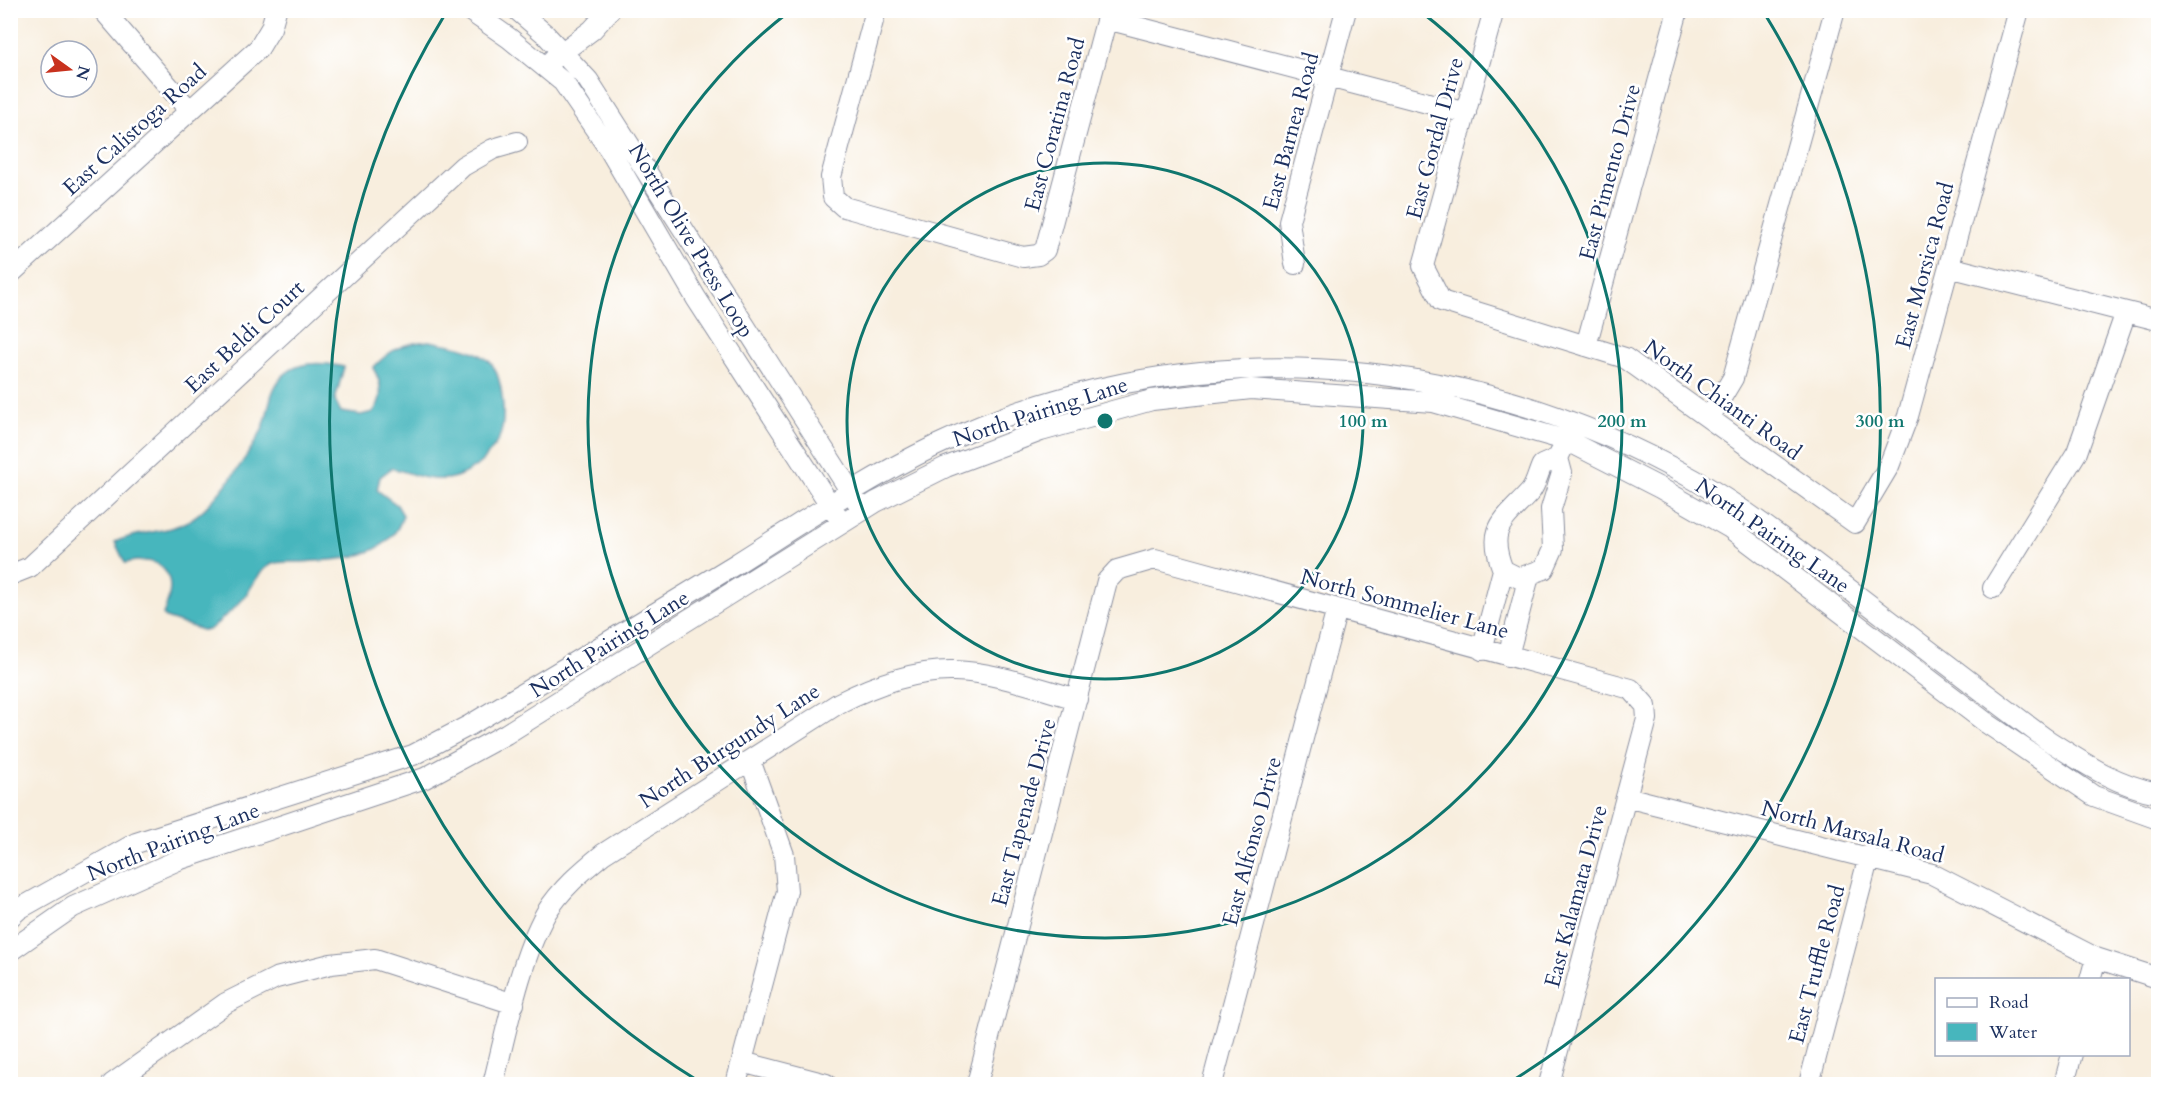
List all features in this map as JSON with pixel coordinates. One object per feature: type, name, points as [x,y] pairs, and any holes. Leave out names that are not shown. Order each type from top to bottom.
[{"type":"street","points":[[104,10],[190,111]]},
{"type":"street","name":"East Calistoga Road","points":[[10,274],[259,48],[272,28],[276,10]]},
{"type":"street","name":"North Olive Press Loop","points":[[469,10],[509,38],[563,82],[609,149],[688,286],[843,524]]},
{"type":"street","name":"North Olive Press Loop","points":[[517,10],[588,80],[639,156],[862,511]]},
{"type":"street","points":[[543,66],[592,30],[610,10]]},
{"type":"street","name":"East Coratina Road","points":[[876,10],[831,177],[833,197],[844,207],[1023,257],[1038,255],[1045,250],[1108,15]]},
{"type":"street","name":"East Barnea Road","points":[[1295,264],[1289,221],[1346,10]]},
{"type":"street","name":"East Gordal Drive","points":[[1428,278],[1423,266],[1494,10]]},
{"type":"street","name":"East Pimento Drive","points":[[1586,346],[1678,10]]},
{"type":"street","points":[[1708,418],[1733,378],[1835,10]]},
{"type":"street","name":"East Morsica Road","points":[[1855,523],[1889,466],[1908,416],[2019,10]]},
{"type":"street","points":[[1108,15],[1328,77],[1466,112]]},
{"type":"street","name":"East Beldi Court","points":[[10,575],[30,567],[463,166],[494,149],[517,142]]},
{"type":"street","points":[[1948,267],[2158,320]]},
{"type":"street","name":"North Chianti Road","points":[[1428,278],[1440,301],[1625,358],[1855,523]]},
{"type":"street","points":[[1993,588],[2077,452],[2126,312]]},
{"type":"street","name":"North Pairing Lane","points":[[10,917],[136,843],[413,755],[470,725],[851,492],[936,446],[1039,404],[1139,380],[1222,369],[1335,368],[1443,383],[1574,422],[1645,454],[1734,503],[2046,739],[2098,772],[2128,786],[2158,793]]},
{"type":"street","name":"North Pairing Lane","points":[[10,951],[73,907],[178,860],[424,778],[525,723],[862,511],[946,467],[1041,431],[1152,400],[1251,389],[1433,402],[1660,488],[1730,528],[1988,724],[2094,796],[2158,819]]},
{"type":"street","points":[[1503,570],[1520,578],[1544,569],[1553,549],[1551,509],[1562,473],[1563,450],[1574,422]]},
{"type":"street","points":[[1482,650],[1503,570],[1497,553],[1496,537],[1500,523],[1531,490],[1542,465],[1563,450]]},
{"type":"street","name":"North Sommelier Lane","points":[[1132,564],[1155,559],[1631,689],[1646,706],[1647,719]]},
{"type":"street","name":"East Tapenade Drive","points":[[977,1084],[1107,581],[1117,570],[1132,564]]},
{"type":"street","points":[[1508,656],[1529,576]]},
{"type":"street","name":"East Alfonso Drive","points":[[1212,1084],[1337,609]]},
{"type":"street","name":"North Burgundy Lane","points":[[493,1084],[528,957],[546,914],[571,880],[603,854],[839,703],[866,689],[896,679],[953,671],[985,675],[1077,699]]},
{"type":"street","name":"East Kalamata Drive","points":[[1549,1084],[1647,719]]},
{"type":"street","points":[[736,1084],[787,891],[784,855],[750,760]]},
{"type":"street","name":"North Marsala Road","points":[[1626,797],[1869,856],[1932,874],[2096,958],[2158,978]]},
{"type":"street","name":"East Truffle Road","points":[[1809,1084],[1869,856]]},
{"type":"street","points":[[2091,978],[2096,958]]},
{"type":"street","points":[[112,1084],[226,1003],[276,978],[331,964],[375,959],[512,1012]]},
{"type":"street","points":[[2064,1084],[2071,1056]]},
{"type":"street","points":[[741,1062],[826,1084]]},
{"type":"water","points":[[429,341],[461,347],[477,353],[490,362],[494,369],[501,388],[503,421],[499,438],[491,451],[476,466],[448,479],[424,477],[392,468],[380,477],[377,490],[397,505],[403,515],[397,530],[375,549],[345,558],[272,564],[259,575],[239,603],[209,630],[202,630],[166,618],[163,614],[170,589],[165,571],[159,565],[150,562],[125,563],[115,542],[134,535],[172,528],[200,513],[220,492],[256,441],[264,426],[277,383],[292,369],[311,364],[344,367],[335,400],[341,412],[361,415],[373,412],[379,401],[380,385],[373,368],[385,356],[398,348]]}]
